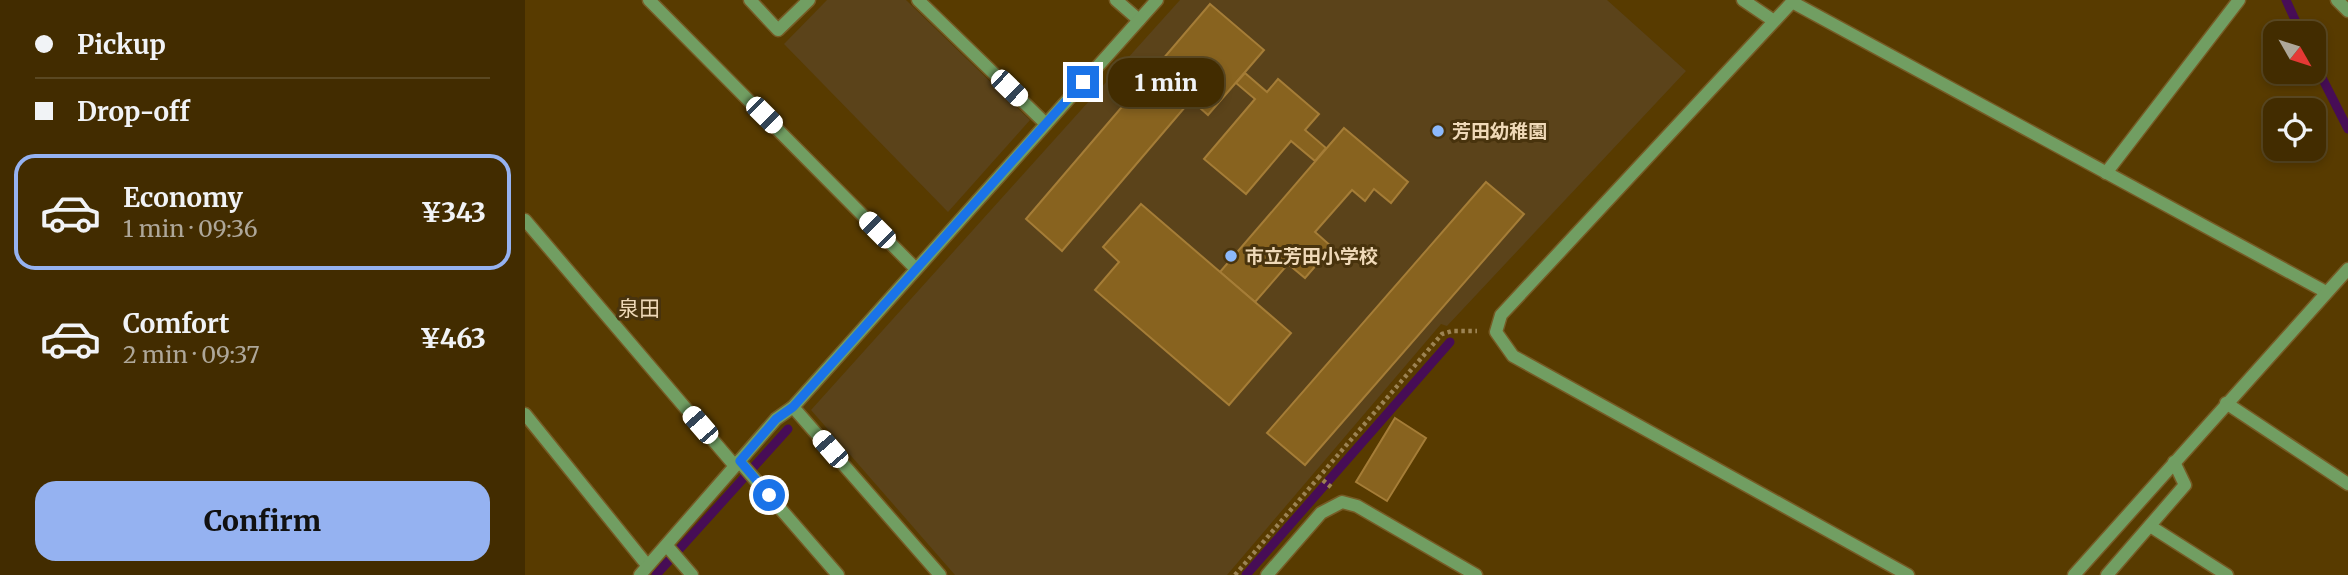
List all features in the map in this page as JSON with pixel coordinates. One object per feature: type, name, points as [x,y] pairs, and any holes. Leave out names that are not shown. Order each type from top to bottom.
[{"type":"street","points":[[649,0],[916,269]]},
{"type":"street","points":[[750,0],[778,30],[809,0]]},
{"type":"street","points":[[918,0],[1046,124]]},
{"type":"street","points":[[1116,0],[1139,20]]},
{"type":"street","points":[[525,414],[643,570],[671,551],[743,468],[776,419],[793,407],[1157,0]]},
{"type":"street","points":[[1743,0],[1774,20]]},
{"type":"street","points":[[2106,173],[2239,0]]},
{"type":"street","points":[[2337,0],[2348,11]]},
{"type":"street","points":[[1908,575],[1513,356],[1496,332],[1501,316],[1793,1],[2326,292]]},
{"type":"street","points":[[525,220],[838,575]]},
{"type":"street","points":[[2074,575],[2348,269]]},
{"type":"street","points":[[2226,403],[2348,484]]},
{"type":"street","points":[[793,407],[940,575]]},
{"type":"street","points":[[2107,575],[2185,485],[2174,462]]},
{"type":"street","points":[[1267,575],[1321,513],[1342,502],[1357,506],[1476,575]]},
{"type":"street","points":[[2150,526],[2227,575]]},
{"type":"street","points":[[671,551],[692,575]]},
{"type":"path","points":[[1235,575],[1321,479],[1442,334],[1452,331],[1496,332]]},
{"type":"shaded area","points":[[827,0],[906,0],[1030,120],[948,212],[784,44]]},
{"type":"shaded area","name":"市立芳田小学校","points":[[1180,0],[1607,0],[1686,71],[1447,326],[1441,324],[1227,575],[955,575],[811,410]]},
{"type":"building","points":[[1210,4],[1264,50],[1208,115],[1191,100],[1062,251],[1026,219]]},
{"type":"building","points":[[1245,73],[1267,92],[1278,79],[1319,114],[1305,130],[1326,148],[1315,161],[1291,141],[1246,194],[1204,159],[1255,99],[1236,83]]},
{"type":"building","points":[[1344,128],[1408,182],[1391,203],[1374,189],[1365,201],[1352,190],[1315,232],[1332,247],[1305,278],[1288,264],[1255,302],[1220,272]]},
{"type":"building","points":[[1486,182],[1524,214],[1305,465],[1267,433]]},
{"type":"building","points":[[1141,204],[1291,333],[1229,405],[1095,290],[1119,262],[1103,247]]},
{"type":"building","points":[[1395,418],[1426,438],[1387,501],[1356,482]]},
{"type":"waterway","points":[[2286,0],[2296,21]]},
{"type":"waterway","points":[[2325,84],[2348,129]]},
{"type":"waterway","points":[[1246,575],[1450,342]]},
{"type":"waterway","points":[[656,575],[788,429]]},
{"type":"place","name":"芳田幼稚園","points":[[1438,131]]},
{"type":"place","name":"市立芳田小学校","points":[[1231,256]]},
{"type":"district","name":"泉田","points":[[639,309]]},
{"type":"route","points":[[769,495],[740,461],[776,419],[793,407],[1083,82]]}]
